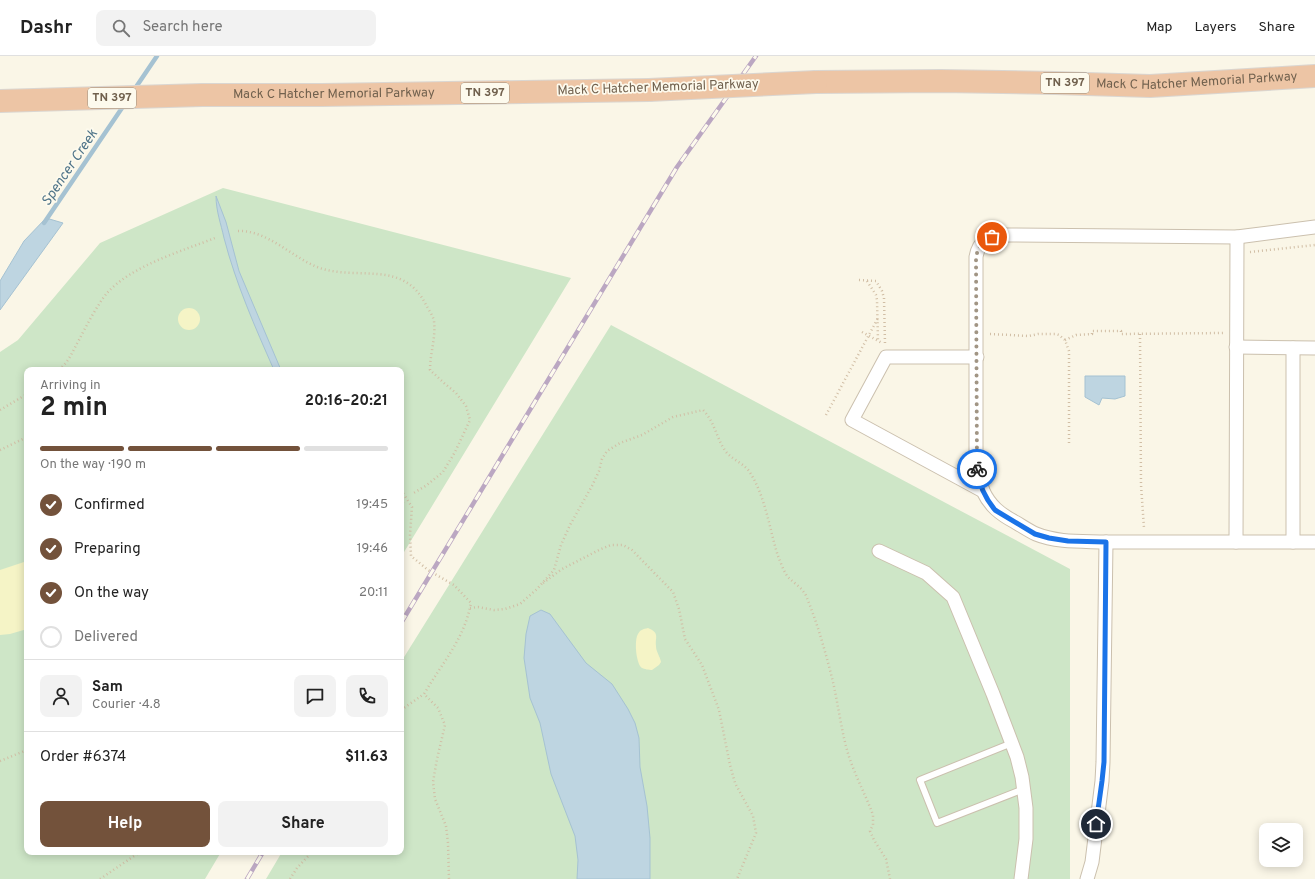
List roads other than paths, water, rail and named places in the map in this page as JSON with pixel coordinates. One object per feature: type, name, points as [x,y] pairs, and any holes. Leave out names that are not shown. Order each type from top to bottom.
[{"type":"highway","name":"Mack C Hatcher Memorial Parkway","points":[[0,101],[202,96],[649,90],[816,82],[1055,82],[1150,86],[1315,76]]},
{"type":"street","points":[[1315,227],[1237,237],[1006,235],[989,238],[980,246],[976,257],[976,459],[977,471],[983,491],[990,505],[995,510],[1035,534],[1060,540],[1106,542],[1315,542]]},
{"type":"street","points":[[1236,542],[1237,237]]},
{"type":"street","points":[[1236,347],[1315,348]]},
{"type":"street","points":[[1293,348],[1294,542]]},
{"type":"street","points":[[977,357],[885,351],[852,420],[983,491]]},
{"type":"street","points":[[1087,879],[1092,862],[1104,762],[1106,542]]},
{"type":"street","points":[[879,551],[926,574],[952,597],[1012,743],[1025,789],[1026,839],[1021,879]]},
{"type":"street","points":[[1092,862],[1094,879]]},
{"type":"lane","points":[[1012,743],[920,780],[938,823],[1025,789]]},
{"type":"water","points":[[216,196],[226,222],[239,271],[280,367],[273,367],[240,289],[224,238]]},
{"type":"water","points":[[46,218],[63,223],[0,310],[0,281],[24,241]]},
{"type":"water","points":[[1085,376],[1125,376],[1125,396],[1115,399],[1102,398],[1099,405],[1085,397]]},
{"type":"water","points":[[541,610],[550,614],[586,663],[612,684],[635,723],[639,738],[640,767],[647,806],[650,838],[650,879],[577,879],[578,860],[575,836],[551,774],[540,723],[530,698],[524,658],[526,634],[530,616]]},
{"type":"waterway","name":"Spencer Creek","points":[[134,90],[157,56]]},
{"type":"waterway","name":"Spencer Creek","points":[[44,223],[124,105]]},
{"type":"railway","points":[[404,618],[677,167],[756,56]]},
{"type":"railway","points":[[247,879],[261,855]]}]
